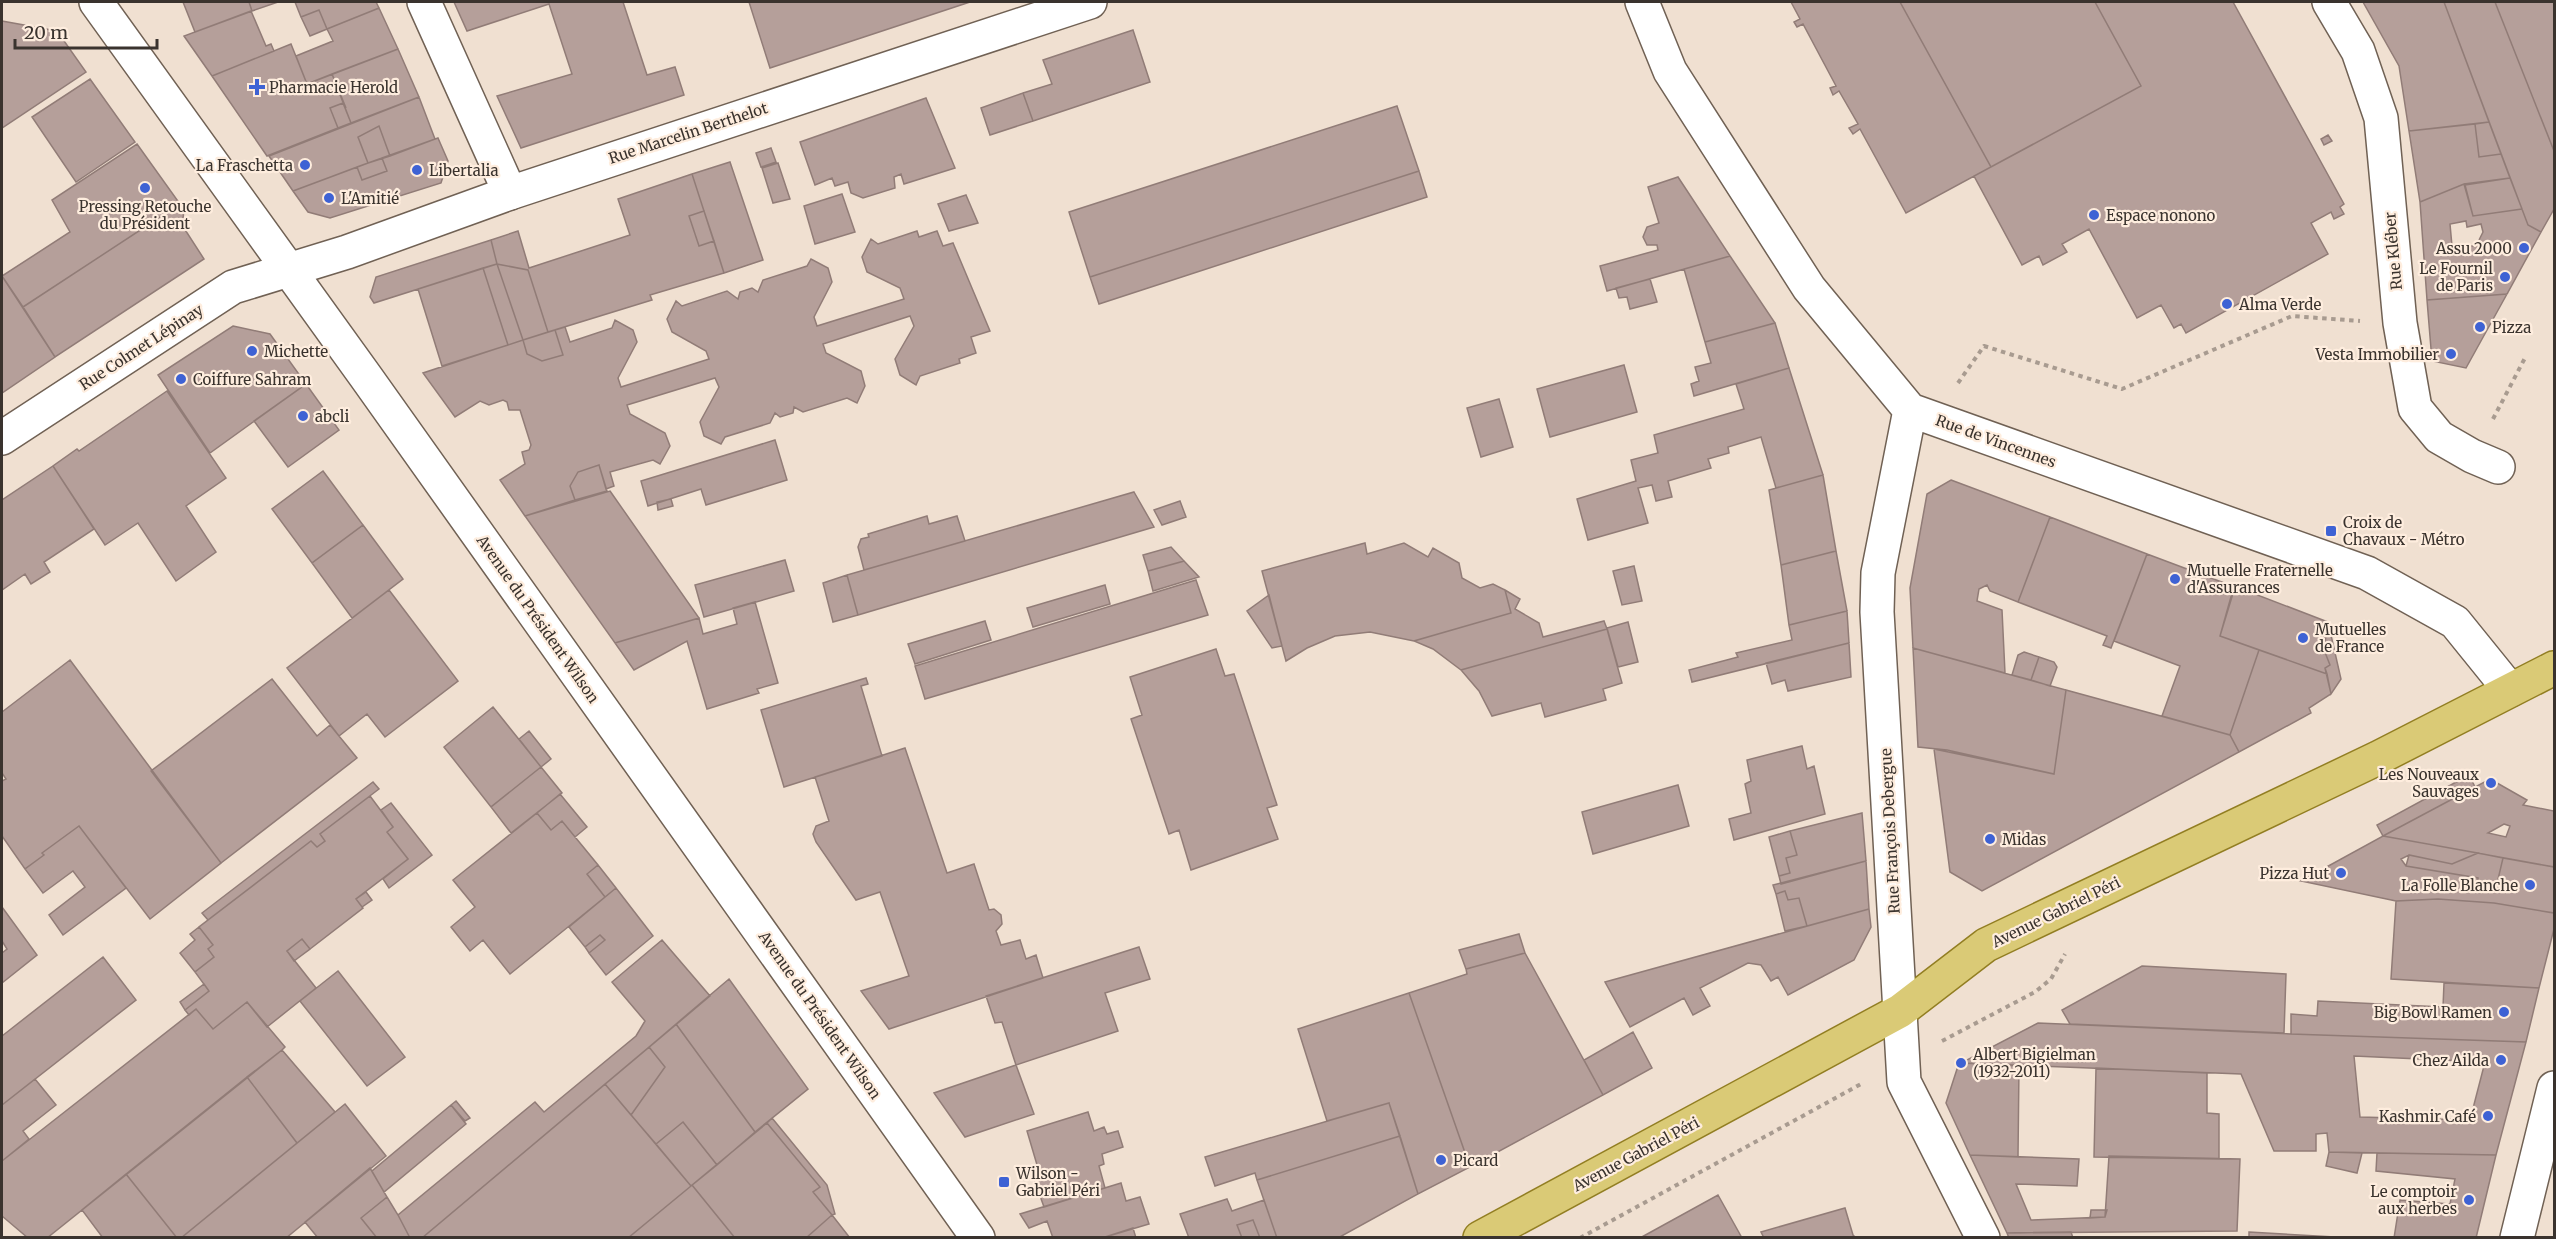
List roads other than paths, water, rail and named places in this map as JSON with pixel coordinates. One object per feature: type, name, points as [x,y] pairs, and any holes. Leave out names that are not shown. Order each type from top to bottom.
[{"type":"main road","name":"Avenue Gabriel Péri","points":[[1480,1238],[1900,1011],[1986,945],[2378,758],[2554,668]]},
{"type":"street","name":"Avenue du Président Wilson","points":[[96,2],[978,1238]]},
{"type":"street","points":[[424,2],[510,193]]},
{"type":"street","name":"Rue Marcelin Berthelot","points":[[288,269],[348,252],[510,193],[1090,2]]},
{"type":"street","points":[[1642,2],[1670,71],[1809,288],[1910,410]]},
{"type":"street","name":"Rue Kléber","points":[[2329,2],[2358,51],[2381,118],[2400,323],[2415,408],[2439,437],[2485,461]]},
{"type":"street","name":"Rue Colmet Lépinay","points":[[2,438],[233,287],[288,269]]},
{"type":"street","name":"Rue de Vincennes","points":[[1910,410],[2367,573],[2455,622],[2510,690]]},
{"type":"street","name":"Rue François Debergue","points":[[1910,410],[1878,573],[1877,612],[1904,1082],[1983,1238]]},
{"type":"street","points":[[2517,1238],[2554,1088]]},
{"type":"place","name":"Pharmacie Herold","points":[[257,87]]},
{"type":"place","name":"La Fraschetta","points":[[305,165]]},
{"type":"place","name":"Libertalia","points":[[417,170]]},
{"type":"place","name":"Pressing Retouche du Président","points":[[145,188]]},
{"type":"place","name":"L'Amitié","points":[[329,198]]},
{"type":"place","name":"Espace nonono","points":[[2094,215]]},
{"type":"place","name":"Assu 2000","points":[[2524,248]]},
{"type":"place","name":"Le Fournil de Paris","points":[[2505,277]]},
{"type":"place","name":"Alma Verde","points":[[2227,304]]},
{"type":"place","name":"Pizza","points":[[2480,327]]},
{"type":"place","name":"Michette","points":[[252,351]]},
{"type":"place","name":"Vesta Immobilier","points":[[2451,354]]},
{"type":"place","name":"Coiffure Sahram","points":[[181,379]]},
{"type":"place","name":"abcli","points":[[303,416]]},
{"type":"place","name":"Croix de Chavaux - Métro","points":[[2331,531]]},
{"type":"place","name":"Mutuelle Fraternelle d'Assurances","points":[[2175,579]]},
{"type":"place","name":"Mutuelles de France","points":[[2303,638]]},
{"type":"place","name":"Les Nouveaux Sauvages","points":[[2491,783]]},
{"type":"place","name":"Midas","points":[[1990,839]]},
{"type":"place","name":"Pizza Hut","points":[[2341,873]]},
{"type":"place","name":"La Folle Blanche","points":[[2530,885]]},
{"type":"place","name":"Big Bowl Ramen","points":[[2504,1012]]},
{"type":"place","name":"Chez Ailda","points":[[2501,1060]]},
{"type":"place","name":"Albert Bigielman (1932-2011)","points":[[1961,1063]]},
{"type":"place","name":"Kashmir Café","points":[[2488,1116]]},
{"type":"place","name":"Picard","points":[[1441,1160]]},
{"type":"place","name":"Wilson - Gabriel Péri","points":[[1004,1182]]},
{"type":"place","name":"Le comptoir aux herbes","points":[[2469,1200]]}]
